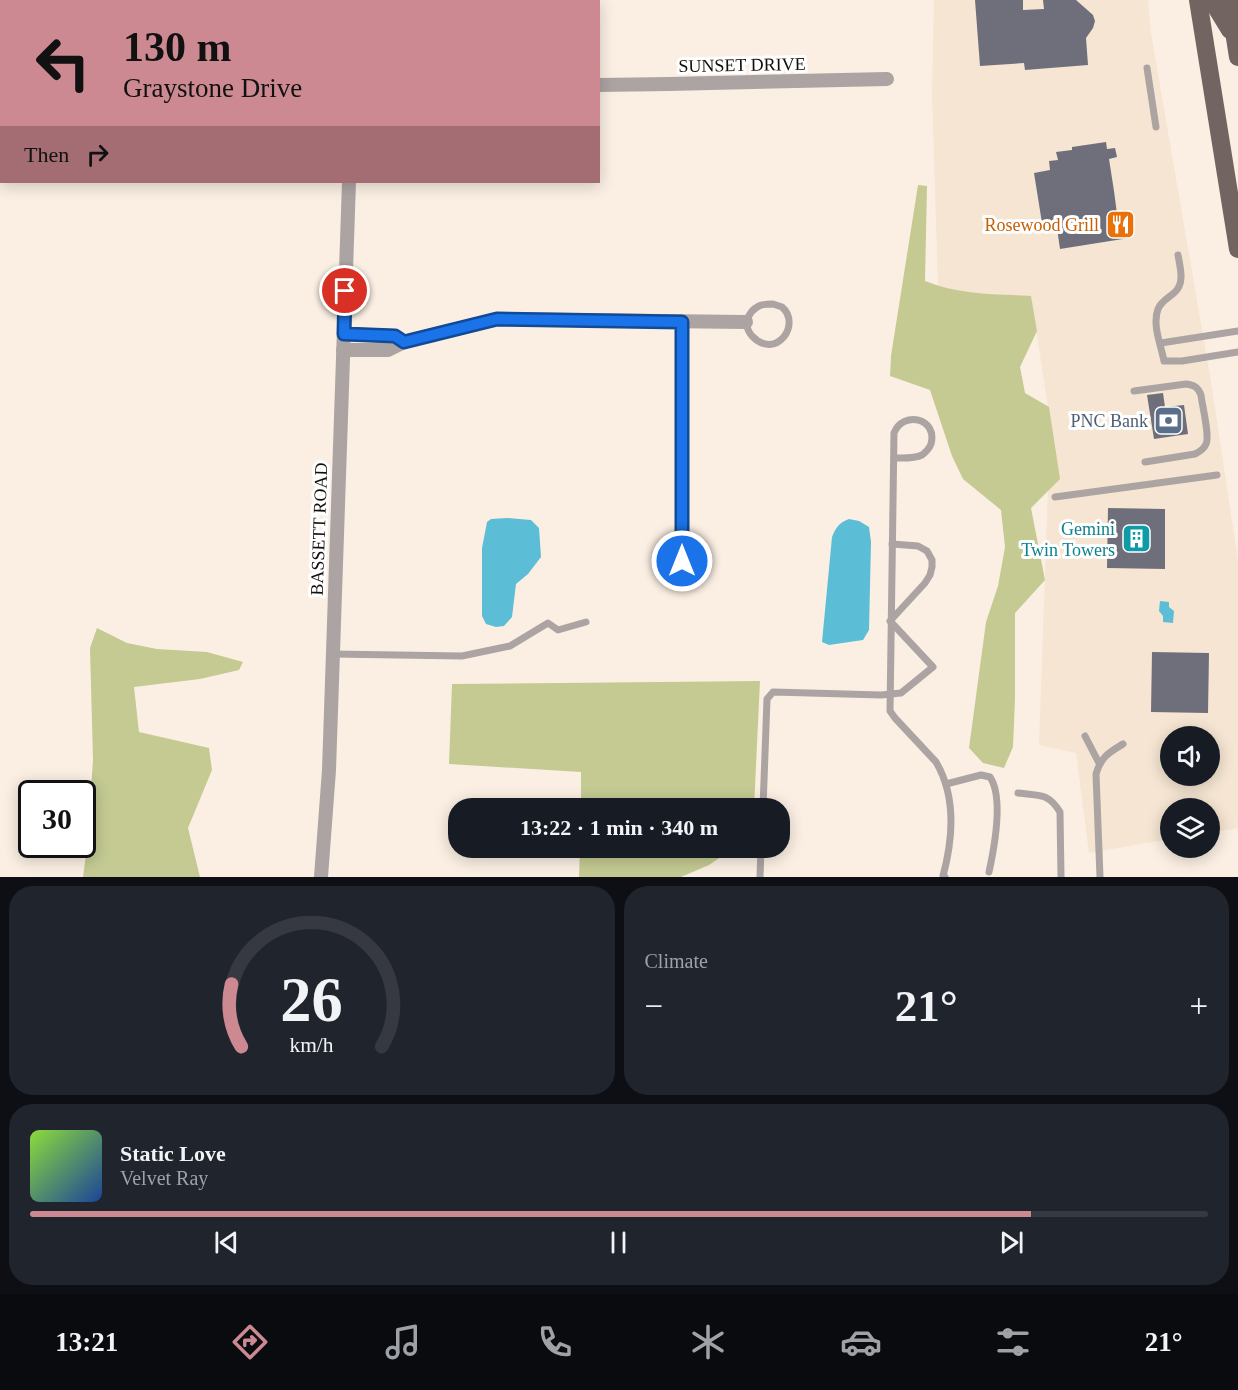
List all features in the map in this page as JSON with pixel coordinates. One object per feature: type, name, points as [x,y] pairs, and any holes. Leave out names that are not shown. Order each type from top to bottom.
[{"type":"main road","points":[[1198,0],[1232,183],[1238,249]]},
{"type":"main road","points":[[1215,0],[1216,7],[1235,37]]},
{"type":"main road","points":[[1228,0],[1238,57]]},
{"type":"street","name":"SUNSET DRIVE","points":[[600,85],[887,79]]},
{"type":"street","name":"BASSETT ROAD","points":[[321,877],[333,654],[349,183]]},
{"type":"street","points":[[343,350],[388,350],[404,342],[497,319],[746,322]]},
{"type":"street","points":[[682,322],[682,561]]},
{"type":"street","points":[[344,334],[395,336],[404,342]]},
{"type":"lane","points":[[1147,68],[1156,127]]},
{"type":"lane","points":[[1178,255],[1181,283],[1177,291],[1165,298],[1158,309],[1156,321],[1164,361],[1182,361],[1238,352]]},
{"type":"lane","points":[[773,304],[782,308],[789,326],[784,338],[775,345],[763,344],[748,332],[746,322],[749,313],[760,306],[773,304]]},
{"type":"lane","points":[[1161,343],[1238,331]]},
{"type":"lane","points":[[1134,391],[1194,385],[1199,390],[1205,423],[1206,444],[1201,451],[1145,462]]},
{"type":"lane","points":[[894,458],[909,458],[924,454],[932,441],[932,432],[928,425],[913,419],[903,421],[894,433],[889,695],[890,711],[936,762],[946,784],[951,820],[948,857],[943,877]]},
{"type":"lane","points":[[1055,497],[1217,475]]},
{"type":"lane","points":[[890,621],[925,583],[932,567],[932,560],[927,550],[918,546],[892,544]]},
{"type":"lane","points":[[763,798],[767,699],[773,692],[889,695],[901,693],[933,667],[890,621]]},
{"type":"lane","points":[[333,654],[462,656],[510,646],[548,623],[558,630],[586,622]]},
{"type":"lane","points":[[1085,736],[1099,763]]},
{"type":"lane","points":[[1100,877],[1096,774],[1099,763],[1123,744]]},
{"type":"lane","points":[[946,784],[981,775],[990,777],[994,784],[997,806],[995,845],[989,872]]},
{"type":"lane","points":[[1018,793],[1049,797],[1060,812],[1061,877]]},
{"type":"lane","points":[[760,877],[761,858]]},
{"type":"shaded area","points":[[934,0],[1148,0],[1151,33],[1211,382],[1238,560],[1238,828],[1220,831],[1220,798],[1160,798],[1160,841],[1089,853],[1076,753],[1039,745],[1048,491],[1059,479],[1031,296],[965,292],[938,286],[932,95]]},
{"type":"green space","points":[[918,185],[927,186],[925,281],[964,291],[1031,296],[1037,331],[1020,367],[1025,393],[1049,407],[1060,479],[1031,508],[1045,580],[1015,613],[1013,747],[1004,768],[983,763],[969,748],[986,622],[998,586],[1005,547],[1001,510],[963,479],[952,456],[930,390],[890,376],[891,356]]},
{"type":"green space","points":[[97,628],[127,643],[157,649],[207,652],[243,662],[239,670],[200,679],[134,687],[139,732],[209,748],[212,770],[188,828],[200,877],[83,877],[86,858],[96,858],[96,780],[92,780],[90,648]]},
{"type":"green space","points":[[760,681],[754,798],[581,798],[581,772],[449,764],[452,684]]},
{"type":"green space","points":[[580,858],[719,858],[681,877],[579,877]]},
{"type":"water","points":[[491,519],[531,520],[539,528],[541,557],[528,574],[516,584],[512,617],[504,626],[496,627],[486,624],[482,616],[482,548],[487,522]]},
{"type":"water","points":[[849,519],[859,521],[869,527],[871,542],[869,630],[863,640],[829,645],[822,642],[832,537],[838,526]]},
{"type":"water","points":[[1160,601],[1169,602],[1169,607],[1174,611],[1173,623],[1163,622],[1163,616],[1159,611]]},
{"type":"building","points":[[975,0],[1023,0],[1023,10],[1044,9],[1043,0],[1076,0],[1093,15],[1095,21],[1086,38],[1088,65],[1025,70],[1024,63],[980,66]]},
{"type":"building","points":[[1106,142],[1107,149],[1115,148],[1117,157],[1109,159],[1117,214],[1125,213],[1129,238],[1060,249],[1056,221],[1042,223],[1034,173],[1050,170],[1049,161],[1058,160],[1056,152]]},
{"type":"building","name":"PNC Bank","points":[[1163,393],[1165,407],[1184,405],[1188,434],[1154,439],[1147,395]]},
{"type":"building","name":"Gemini Twin Towers","points":[[1108,508],[1165,509],[1165,569],[1107,568]]},
{"type":"building","points":[[1152,652],[1209,653],[1208,713],[1151,712]]},
{"type":"place","name":"Rosewood Grill","points":[[1120,225]]},
{"type":"place","name":"PNC Bank","points":[[1169,421]]},
{"type":"place","name":"Gemini Twin Towers","points":[[1136,539]]},
{"type":"route","points":[[345,291],[344,334],[395,336],[404,342],[497,319],[682,322],[682,561]]}]
